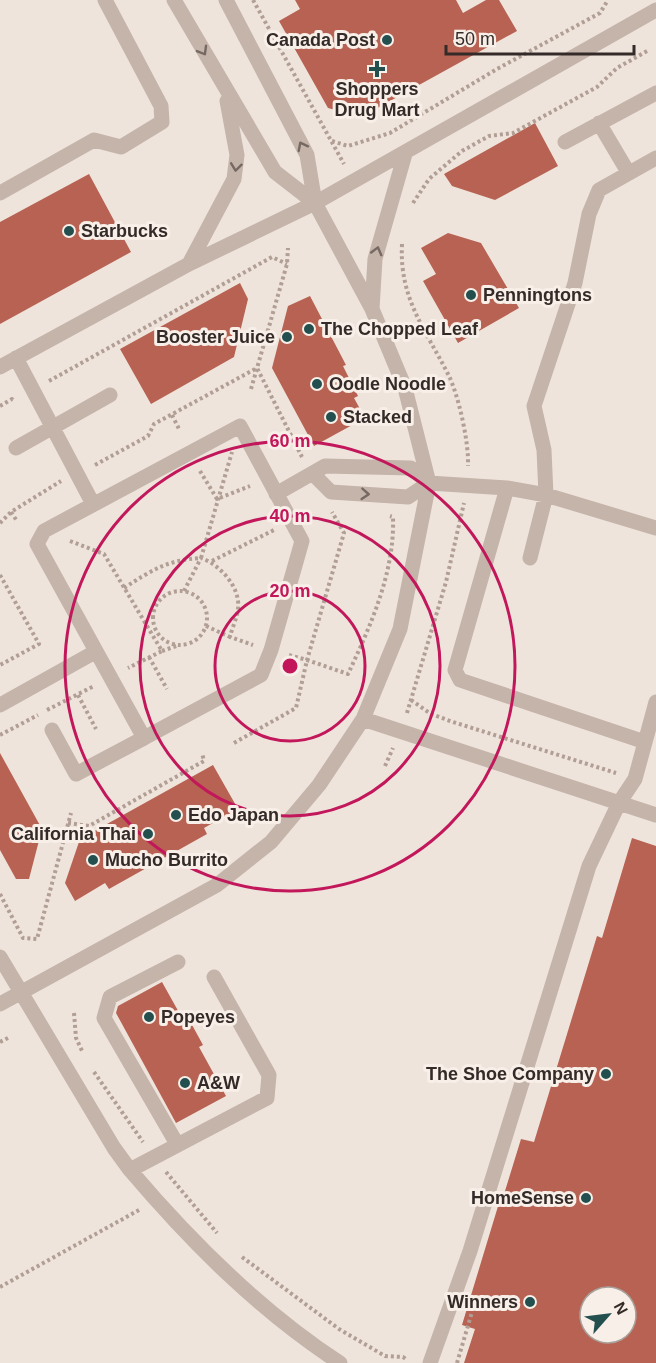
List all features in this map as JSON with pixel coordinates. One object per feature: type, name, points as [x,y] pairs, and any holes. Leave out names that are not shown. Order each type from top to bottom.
[{"type":"lane","points":[[0,193],[94,140],[121,147],[162,122],[160,106],[105,0]]},
{"type":"lane","points":[[174,0],[224,89],[275,172],[315,203]]},
{"type":"lane","points":[[0,1004],[217,885],[271,843],[319,785],[363,719],[400,629],[429,483],[405,388],[372,309],[315,203],[307,155],[229,1]]},
{"type":"lane","points":[[0,367],[189,264],[315,203],[656,10]]},
{"type":"lane","points":[[189,264],[234,179],[237,155],[224,89]]},
{"type":"lane","points":[[565,142],[656,93]]},
{"type":"lane","points":[[599,123],[628,172]]},
{"type":"lane","points":[[372,309],[375,259],[405,154]]},
{"type":"lane","points":[[530,558],[546,495],[544,450],[534,406],[575,284],[589,214],[599,190],[656,158]]},
{"type":"lane","points":[[16,358],[93,504]]},
{"type":"lane","points":[[16,448],[110,395]]},
{"type":"lane","points":[[52,730],[76,774],[144,738],[261,675],[272,650],[302,541],[240,426],[44,531],[37,544],[144,738]]},
{"type":"lane","points":[[276,494],[314,475],[325,466],[411,468],[429,483],[507,488],[546,495],[656,528]]},
{"type":"lane","points":[[314,475],[331,492],[408,497],[429,483]]},
{"type":"lane","points":[[507,488],[455,670],[460,680],[645,742]]},
{"type":"lane","points":[[0,705],[95,652]]},
{"type":"lane","points":[[430,1363],[470,1251],[589,866],[619,804],[635,779],[656,702]]},
{"type":"lane","points":[[363,719],[656,815]]},
{"type":"lane","points":[[0,957],[130,1170],[169,1214],[245,1292],[304,1340],[340,1363]]},
{"type":"lane","points":[[177,1144],[104,1018],[110,997],[178,962]]},
{"type":"lane","points":[[130,1170],[267,1098],[269,1076],[214,977]]},
{"type":"path","points":[[253,0],[332,141],[348,146],[390,133],[496,69],[600,13],[608,0]]},
{"type":"path","points":[[411,205],[429,179],[462,151],[489,136],[513,133],[597,87],[617,68],[649,51]]},
{"type":"path","points":[[251,389],[287,264],[288,248]]},
{"type":"path","points":[[68,418],[48,382],[272,257],[287,264]]},
{"type":"path","points":[[88,456],[93,465],[148,436],[154,424],[257,368]]},
{"type":"path","points":[[257,368],[304,456]]},
{"type":"path","points":[[0,406],[12,399]]},
{"type":"path","points":[[172,416],[180,431]]},
{"type":"path","points":[[184,591],[201,558],[232,451]]},
{"type":"path","points":[[200,471],[217,498]]},
{"type":"path","points":[[0,523],[10,512],[61,482]]},
{"type":"path","points":[[217,498],[251,485]]},
{"type":"path","points":[[234,743],[296,708],[307,660],[344,533],[330,507],[341,508]]},
{"type":"path","points":[[10,512],[17,521]]},
{"type":"path","points":[[282,653],[348,674],[371,625],[394,544],[393,517],[383,513]]},
{"type":"path","points":[[212,561],[275,530]]},
{"type":"path","points":[[67,540],[104,554],[162,651]]},
{"type":"path","points":[[124,588],[155,568],[176,560],[201,558],[212,561],[228,578],[239,607],[230,637]]},
{"type":"path","points":[[0,575],[39,644],[0,665]]},
{"type":"path","points":[[125,669],[162,651],[196,640],[206,626],[207,610],[203,603],[191,593],[175,591],[160,600],[153,616],[158,632],[164,639],[180,645]]},
{"type":"path","points":[[206,626],[260,647]]},
{"type":"path","points":[[149,657],[167,688]]},
{"type":"path","points":[[78,694],[96,729]]},
{"type":"path","points":[[411,700],[431,714],[453,722],[635,779]]},
{"type":"path","points":[[68,823],[89,826],[204,761],[202,753]]},
{"type":"path","points":[[0,894],[23,938],[37,939],[71,813]]},
{"type":"path","points":[[74,1013],[76,1038],[86,1059]]},
{"type":"path","points":[[0,1042],[8,1038]]},
{"type":"path","points":[[92,1068],[154,1157],[222,1239]]},
{"type":"path","points":[[0,1287],[145,1207]]},
{"type":"path","points":[[239,1255],[339,1329],[385,1356],[404,1357],[407,1360]]},
{"type":"building","name":"Shoppers Drug Mart","points":[[295,0],[456,0],[463,13],[486,0],[499,0],[517,31],[361,117],[328,108],[279,21],[300,9]]},
{"type":"building","points":[[535,123],[558,166],[495,200],[452,186],[444,174]]},
{"type":"building","points":[[89,174],[131,252],[0,324],[0,222]]},
{"type":"building","name":"Penningtons","points":[[448,233],[481,243],[519,308],[458,343],[423,281],[436,274],[421,248]]},
{"type":"building","points":[[240,283],[248,299],[234,357],[151,404],[120,349]]},
{"type":"building","points":[[310,296],[346,365],[343,366],[358,396],[354,398],[365,418],[314,446],[272,368],[288,306]]},
{"type":"building","points":[[0,753],[42,829],[29,879],[16,879],[0,850]]},
{"type":"building","points":[[213,765],[238,809],[204,828],[207,834],[109,889],[105,883],[75,901],[65,883],[80,839]]},
{"type":"building","points":[[632,838],[656,846],[656,1363],[464,1363],[475,1329],[462,1325],[499,1203],[501,1204],[521,1139],[534,1142],[597,936],[602,938]]},
{"type":"building","points":[[162,982],[186,1025],[191,1023],[203,1045],[199,1047],[226,1096],[176,1123],[116,1013],[118,1006]]},
{"type":"place","name":"Canada Post","points":[[387,40]]},
{"type":"place","name":"Shoppers Drug Mart","points":[[377,69]]},
{"type":"place","name":"Starbucks","points":[[69,231]]},
{"type":"place","name":"Penningtons","points":[[471,295]]},
{"type":"place","name":"The Chopped Leaf","points":[[309,329]]},
{"type":"place","name":"Booster Juice","points":[[287,337]]},
{"type":"place","name":"Oodle Noodle","points":[[317,384]]},
{"type":"place","name":"Stacked","points":[[331,417]]},
{"type":"place","name":"Edo Japan","points":[[176,815]]},
{"type":"place","name":"California Thai","points":[[148,834]]},
{"type":"place","name":"Mucho Burrito","points":[[93,860]]},
{"type":"place","name":"Popeyes","points":[[149,1017]]},
{"type":"place","name":"The Shoe Company","points":[[606,1074]]},
{"type":"place","name":"A&W","points":[[185,1083]]},
{"type":"place","name":"HomeSense","points":[[586,1198]]},
{"type":"place","name":"Winners","points":[[530,1302]]}]
